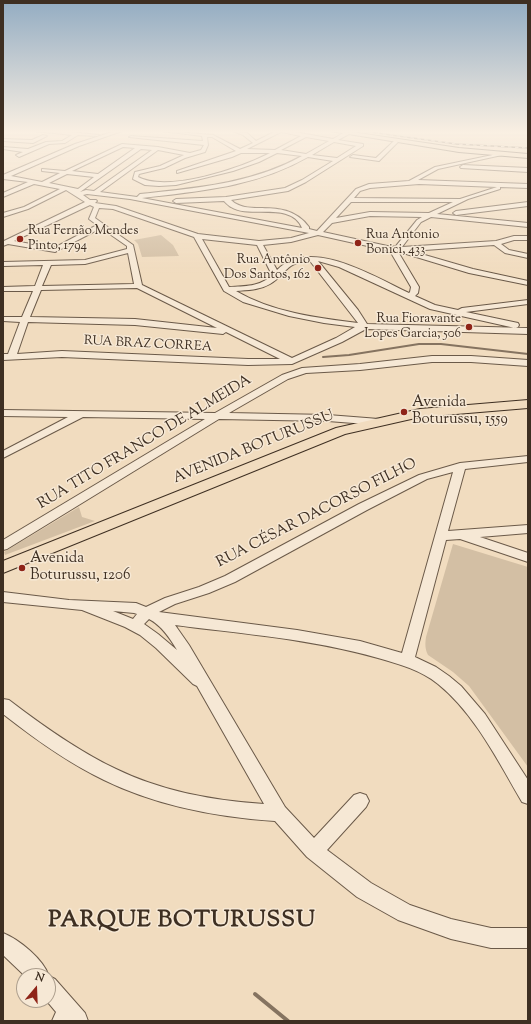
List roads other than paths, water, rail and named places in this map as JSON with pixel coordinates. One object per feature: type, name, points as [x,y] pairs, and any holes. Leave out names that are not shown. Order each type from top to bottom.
[{"type":"main road","name":"AVENIDA BOTURUSSU","points":[[3,567],[156,506],[302,445],[341,431],[407,416],[446,410],[528,404]]},
{"type":"street","points":[[17,179],[65,188],[78,193],[89,202],[97,206],[114,207],[197,236],[259,243],[291,240],[319,233],[363,187],[411,182],[528,186]]},
{"type":"street","points":[[42,184],[52,179]]},
{"type":"street","points":[[78,193],[96,179]]},
{"type":"street","points":[[95,193],[115,179]]},
{"type":"street","points":[[138,179],[141,181],[186,191]]},
{"type":"street","points":[[160,184],[184,182],[197,179]]},
{"type":"street","points":[[118,198],[227,186],[252,179],[266,193]]},
{"type":"street","points":[[78,193],[95,193],[110,197],[142,200],[189,201],[226,199],[282,191],[298,185],[308,179]]},
{"type":"street","points":[[411,182],[416,179]]},
{"type":"street","points":[[3,195],[33,182]]},
{"type":"street","points":[[398,250],[419,221],[461,200],[528,182]]},
{"type":"street","points":[[4,215],[65,188]]},
{"type":"street","points":[[4,243],[89,202],[110,197],[130,197],[319,233],[398,250],[472,271],[528,283]]},
{"type":"street","points":[[226,199],[233,206],[238,208],[273,210],[291,215],[305,224],[305,231]]},
{"type":"street","points":[[349,200],[461,200]]},
{"type":"street","points":[[430,216],[528,204]]},
{"type":"street","points":[[97,206],[91,217],[94,221],[127,242],[132,250],[138,286]]},
{"type":"street","points":[[331,221],[369,214],[430,216],[528,225]]},
{"type":"street","points":[[4,243],[51,251],[58,250],[100,226]]},
{"type":"street","points":[[197,236],[227,289],[246,300],[289,314],[324,321],[364,326],[528,331]]},
{"type":"street","points":[[398,250],[496,243],[514,238],[528,238]]},
{"type":"street","points":[[259,243],[276,275]]},
{"type":"street","points":[[496,243],[508,252],[528,256]]},
{"type":"street","points":[[3,264],[34,248]]},
{"type":"street","points":[[3,264],[86,262],[132,250]]},
{"type":"street","points":[[398,250],[415,287],[414,293],[409,296]]},
{"type":"street","points":[[227,289],[262,285],[267,283],[285,266],[294,261],[312,259],[328,260],[338,263],[433,307],[528,328]]},
{"type":"street","points":[[312,259],[355,312],[364,326]]},
{"type":"street","points":[[7,357],[25,319],[48,263]]},
{"type":"street","points":[[3,289],[138,286],[302,366],[305,370]]},
{"type":"street","points":[[452,311],[528,302]]},
{"type":"street","points":[[3,319],[135,322],[234,332]]},
{"type":"street","points":[[292,361],[339,340],[364,326]]},
{"type":"street","name":"RUA BRAZ CORREA","points":[[7,357],[62,354],[248,362],[292,361]]},
{"type":"street","name":"RUA TITO FRANCO DE ALMEIDA","points":[[3,546],[217,416],[274,383],[305,370],[360,367],[432,359],[470,359],[528,363]]},
{"type":"street","points":[[3,413],[328,418],[379,422]]},
{"type":"street","points":[[3,455],[83,414]]},
{"type":"street","name":"RUA CÉSAR DACORSO FILHO","points":[[130,607],[170,601],[204,590],[230,579],[402,486],[423,477],[460,466],[528,459]]},
{"type":"street","points":[[407,660],[460,466]]},
{"type":"street","points":[[442,536],[528,529]]},
{"type":"street","points":[[462,535],[528,558]]},
{"type":"street","points":[[3,596],[69,605],[130,607],[159,619],[186,621],[326,640],[360,647],[407,660],[433,672],[445,681],[464,700],[501,752],[528,796]]},
{"type":"street","name":"RUA CÉSAR DACORSO FILHO","points":[[159,619],[170,601]]},
{"type":"street","points":[[81,605],[99,613],[135,625],[151,636],[206,688]]},
{"type":"street","points":[[118,619],[130,607]]},
{"type":"street","points":[[135,625],[159,619]]},
{"type":"street","points":[[151,636],[159,619]]},
{"type":"street","points":[[159,619],[184,648],[279,813],[314,851],[364,890],[405,913],[451,929],[490,938],[528,938]]},
{"type":"street","points":[[3,705],[56,743],[92,766],[138,785],[188,800],[228,809],[279,813]]},
{"type":"street","points":[[314,851],[360,801]]},
{"type":"street","points":[[3,943],[16,952],[31,968]]},
{"type":"street","points":[[56,998],[69,1017]]},
{"type":"waterway","points":[[323,357],[349,355],[419,344],[441,344],[528,354]]},
{"type":"waterway","points":[[255,994],[288,1021]]},
{"type":"place","name":"Rua Fernão Mendes Pinto, 1794","points":[[20,239]]},
{"type":"place","name":"Rua Antonio Bonici, 433","points":[[358,243]]},
{"type":"place","name":"Rua Antônio Dos Santos, 162","points":[[318,268]]},
{"type":"place","name":"Rua Fioravante Lopes Garcia, 506","points":[[469,327]]},
{"type":"place","name":"Avenida Boturussu, 1559","points":[[404,412]]},
{"type":"place","name":"Avenida Boturussu, 1206","points":[[22,568]]},
{"type":"district","name":"PARQUE BOTURUSSU","points":[[182,922]]}]
